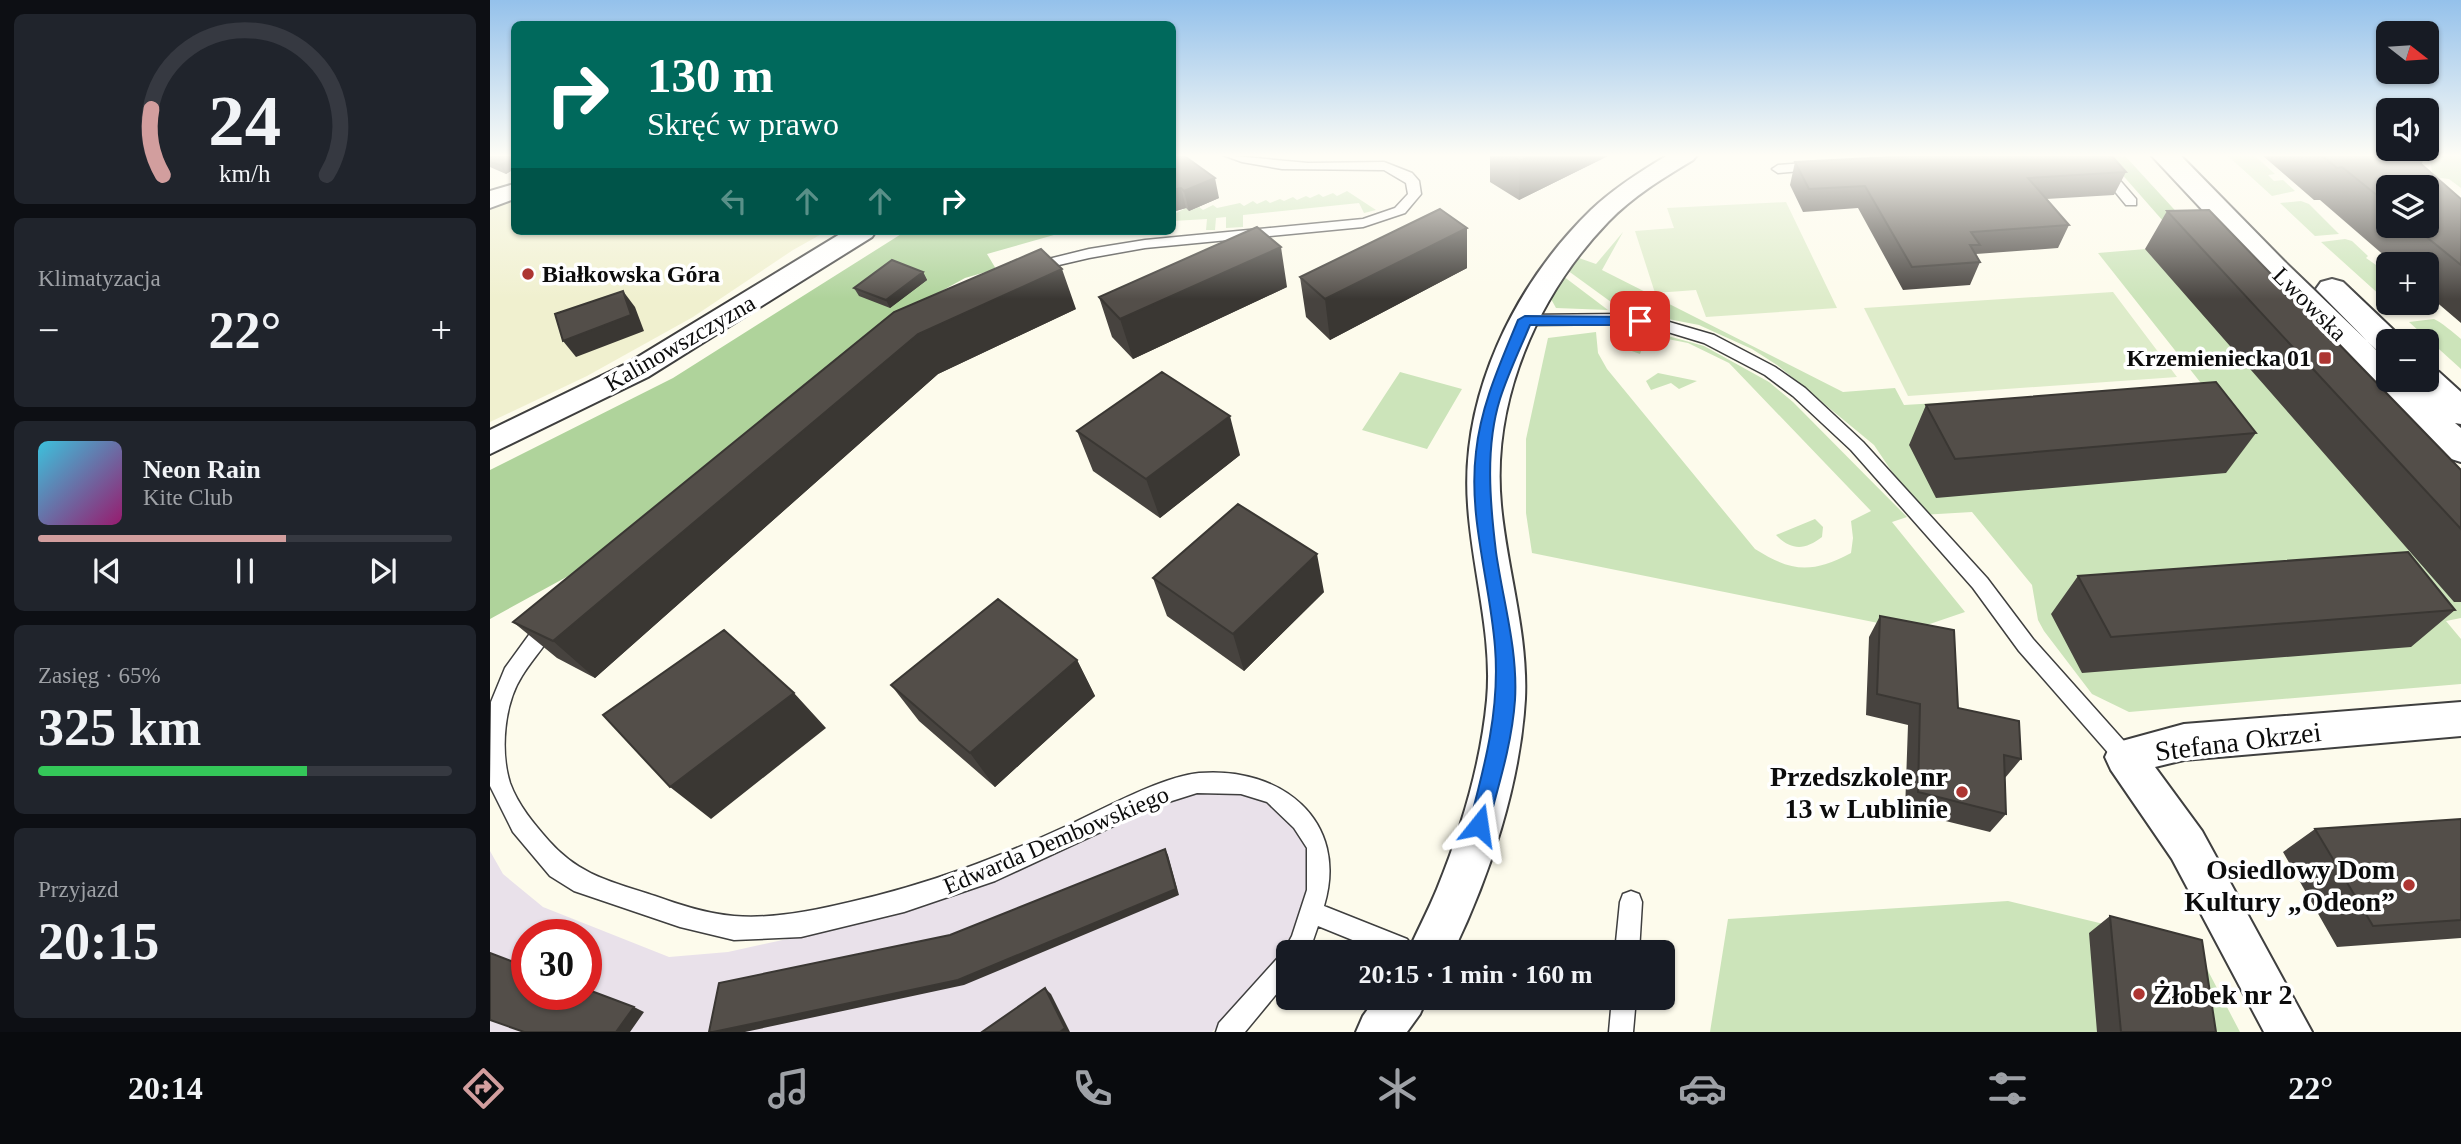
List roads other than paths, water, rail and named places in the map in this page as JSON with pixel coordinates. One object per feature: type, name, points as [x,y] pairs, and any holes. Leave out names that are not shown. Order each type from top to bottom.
[{"type":"street","points":[[1435,940],[1459,887],[1499,751],[1506,698],[1504,646],[1488,552],[1483,454],[1492,401],[1525,320],[1548,275],[1573,244],[1614,203]]},
{"type":"street","name":"Lwowska","points":[[2212,203],[2364,358],[2461,449]]},
{"type":"street","name":"Lwowska","points":[[2239,203],[2376,332]]},
{"type":"street","name":"Kalinowszczyzna","points":[[490,443],[582,399],[674,349],[857,235]]},
{"type":"street","points":[[2439,391],[2461,412]]},
{"type":"street","name":"Stefana Okrzei","points":[[2289,1032],[2187,845],[2125,757],[2184,742],[2461,719]]},
{"type":"street","points":[[1379,1032],[1395,1010]]},
{"type":"lane","points":[[1016,272],[1078,255],[1136,244],[1319,228],[1380,218],[1410,203]]},
{"type":"lane","points":[[1525,320],[1626,319],[1682,329],[1743,355],[1799,392],[1857,446],[1971,573],[2026,645],[2125,757]]},
{"type":"lane","name":"Edwarda Dembowskiego","points":[[562,610],[540,633],[512,674],[501,702],[494,742],[500,785],[521,825],[558,868],[582,883],[680,916],[734,928],[802,925],[904,901],[995,870],[1155,796],[1197,783],[1241,784],[1274,794],[1302,821],[1318,846],[1318,890],[1303,940]]},
{"type":"lane","points":[[1628,940],[1631,902]]},
{"type":"lane","points":[[1311,912],[1383,940]]},
{"type":"lane","points":[[1228,1032],[1276,977]]},
{"type":"lane","points":[[1621,1032],[1623,1010]]},
{"type":"place","name":"Białkowska Góra","points":[[528,274]]},
{"type":"place","name":"Krzemieniecka 01","points":[[2325,358]]},
{"type":"place","name":"Przedszkole nr 13 w Lublinie","points":[[1962,792]]},
{"type":"place","name":"Osiedlowy Dom Kultury „Odeon”","points":[[2409,885]]},
{"type":"place","name":"Żłobek nr 2","points":[[2139,994]]}]
